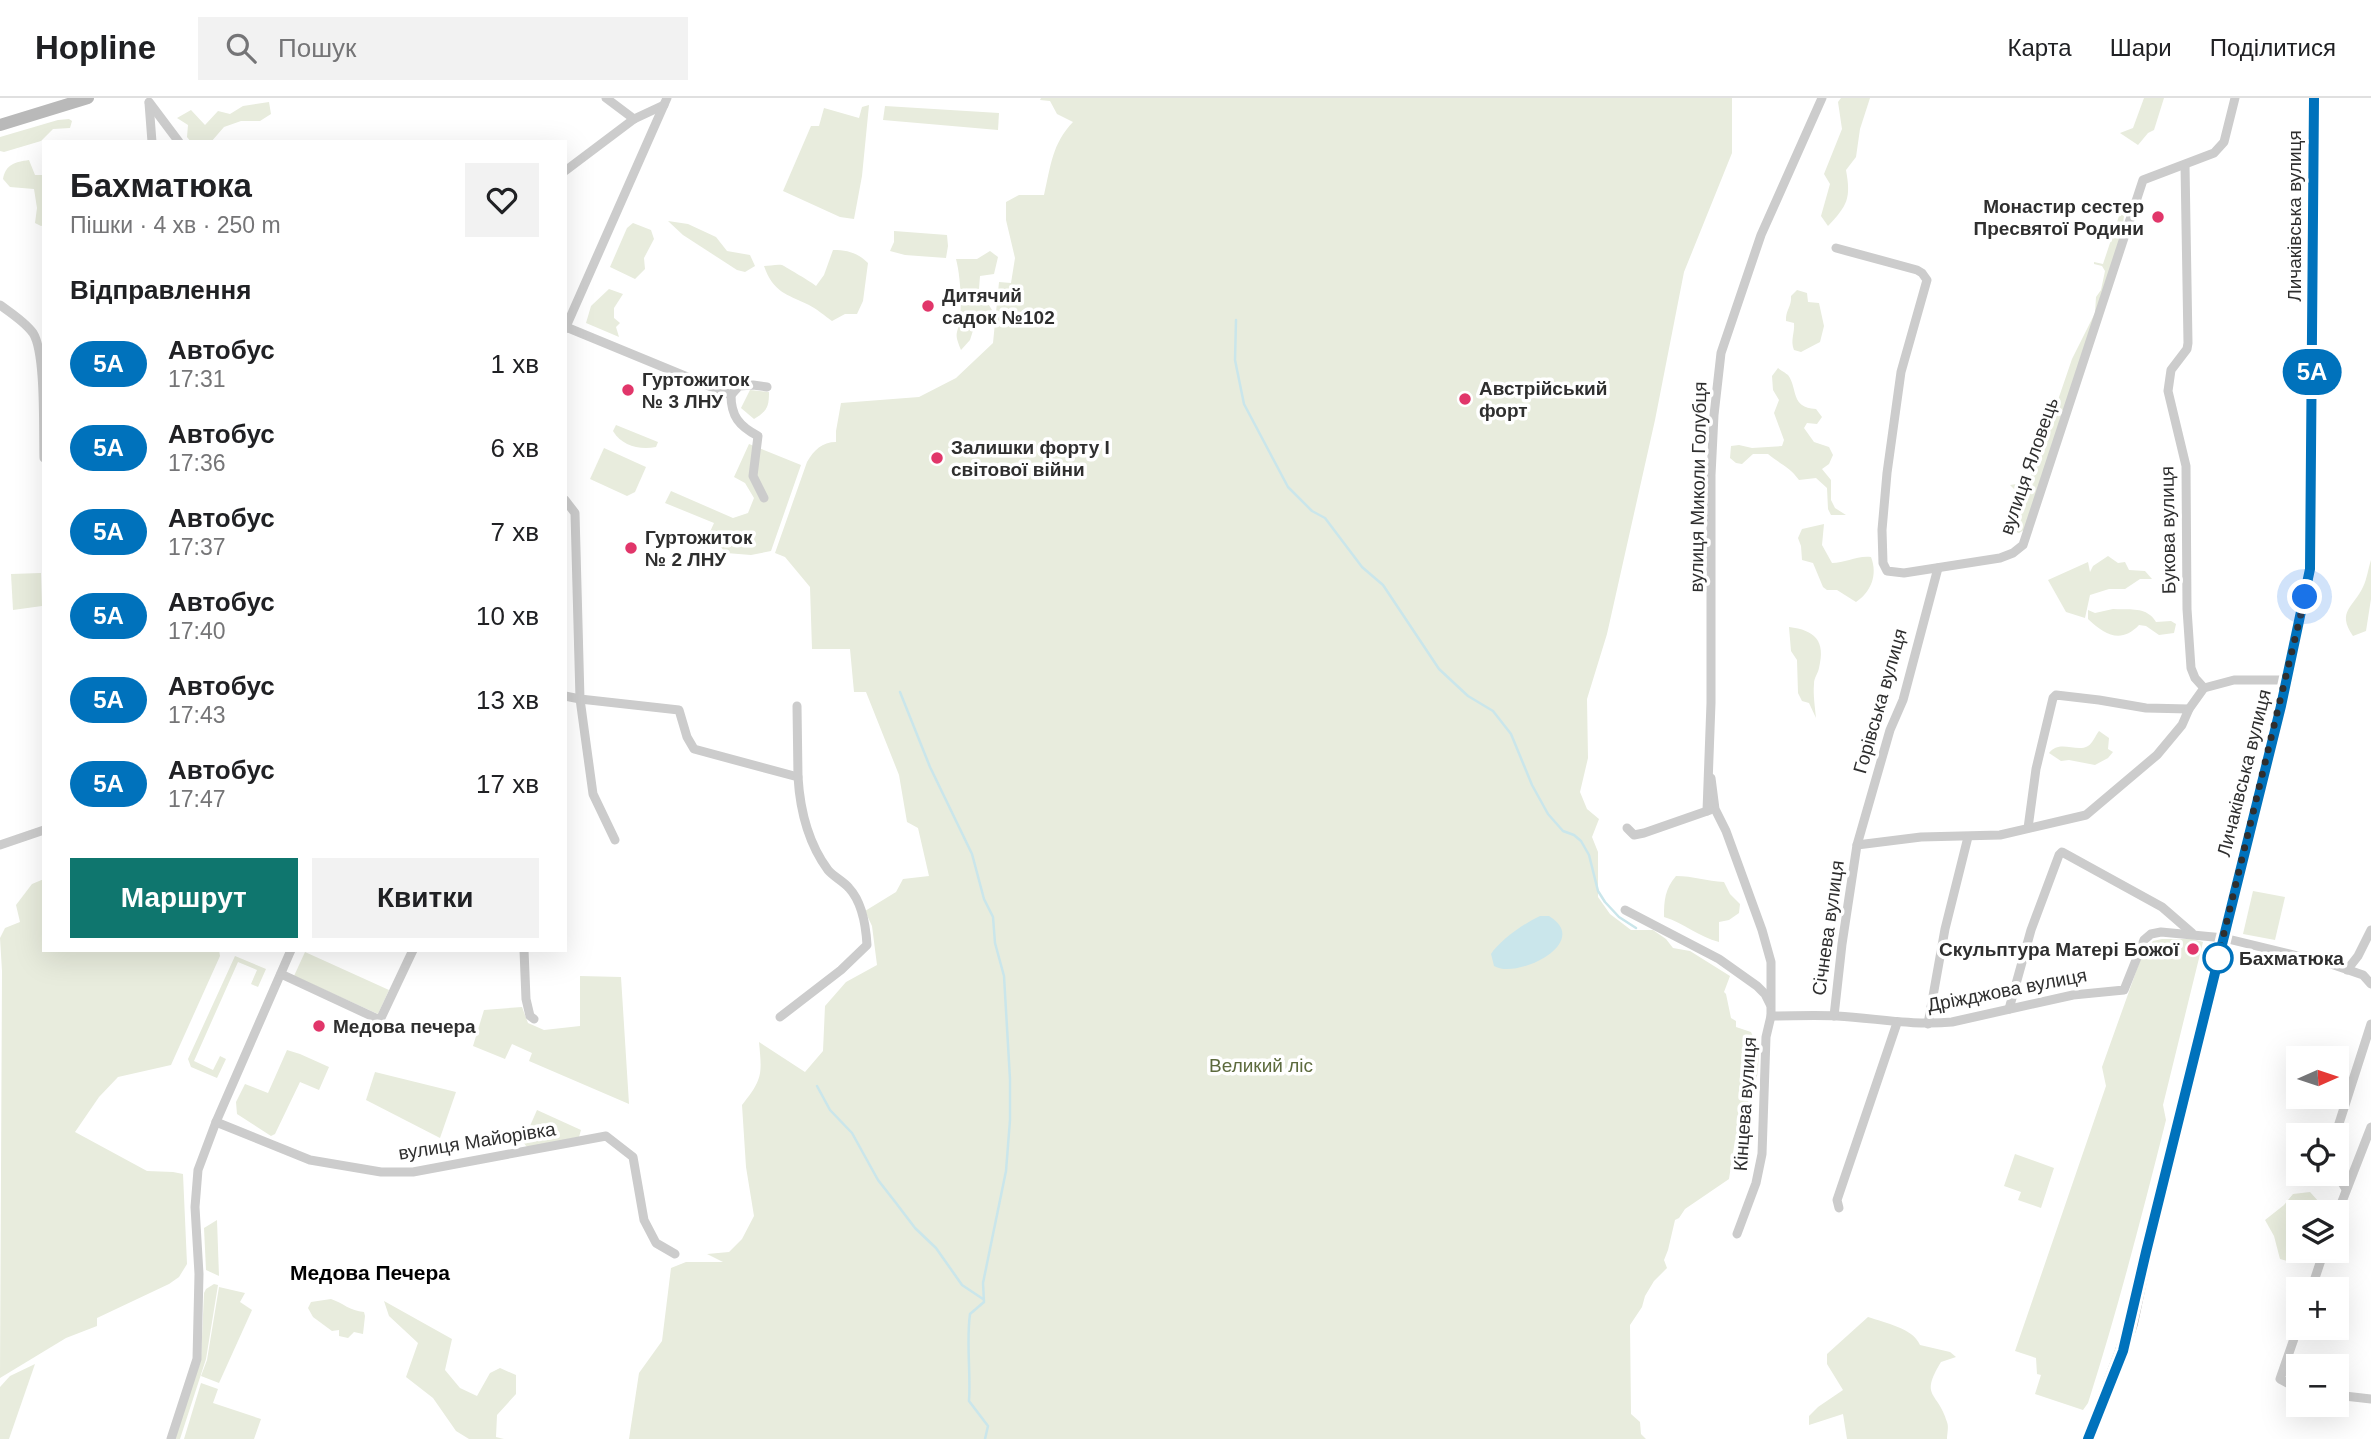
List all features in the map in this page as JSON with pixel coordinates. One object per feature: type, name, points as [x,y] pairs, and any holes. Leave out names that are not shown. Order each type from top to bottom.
[{"type":"main road","points":[[0,125],[88,98]]},
{"type":"main road","name":"Личаківська вулиця","points":[[2088,1439],[2131,1323],[2287,680],[2311,564],[2314,98]]},
{"type":"street","points":[[606,98],[634,119]]},
{"type":"street","name":"вулиця Миколи Голубця","points":[[1711,810],[1711,475],[1721,353],[1760,235],[1822,98]]},
{"type":"street","name":"вулиця Яловець","points":[[1836,248],[1917,270],[1922,272],[1927,280],[1901,372],[1887,473],[1882,553],[1886,570],[1895,573],[2000,558],[2023,545],[2143,180],[2214,153],[2220,148],[2227,133],[2235,98]]},
{"type":"street","points":[[148,100],[152,140]]},
{"type":"street","points":[[148,100],[178,140]]},
{"type":"street","points":[[567,169],[634,119],[666,102]]},
{"type":"street","points":[[567,326],[666,102]]},
{"type":"street","name":"Букова вулиця","points":[[2185,165],[2188,343],[2171,370],[2168,390],[2186,466],[2187,609],[2191,667],[2195,678],[2204,688]]},
{"type":"street","points":[[0,305],[26,325],[37,342],[42,395]]},
{"type":"street","points":[[567,328],[731,395]]},
{"type":"street","points":[[764,498],[753,476],[758,436],[744,429],[736,419],[731,408],[731,395],[739,386],[766,387]]},
{"type":"street","points":[[567,503],[575,513],[580,699],[593,794],[615,840]]},
{"type":"street","name":"Горівська вулиця","points":[[1857,845],[1890,730],[1903,700],[1938,568]]},
{"type":"street","points":[[1857,845],[1921,837],[2000,835],[2092,812],[2157,755],[2182,725],[2189,709],[2204,688],[2234,680],[2287,680]]},
{"type":"street","points":[[2028,828],[2036,769],[2053,698],[2056,695],[2146,708],[2189,709]]},
{"type":"street","points":[[567,696],[680,710],[687,737],[694,749],[798,777]]},
{"type":"street","points":[[780,1017],[841,970],[867,945],[865,923],[851,890],[830,872],[814,848],[800,802],[797,706]]},
{"type":"street","points":[[1627,828],[1634,835],[1644,833],[1711,810]]},
{"type":"street","name":"Кінцева вулиця","points":[[1711,810],[1726,831],[1769,949],[1771,962],[1771,1016],[1766,1037],[1762,1154],[1756,1183],[1737,1234]]},
{"type":"street","points":[[0,845],[42,831]]},
{"type":"street","points":[[1928,1024],[1945,929],[1968,837]]},
{"type":"street","name":"Січнева вулиця","points":[[1835,1016],[1842,943],[1857,845]]},
{"type":"street","points":[[2009,1009],[2031,930],[2060,854],[2066,852],[2162,907],[2192,933],[2224,938],[2347,970],[2363,975],[2371,984]]},
{"type":"street","name":"Кінцева вулиця","points":[[1625,910],[1709,953],[1757,986],[1770,1004],[1771,1016]]},
{"type":"street","points":[[2347,970],[2358,956],[2371,930]]},
{"type":"street","name":"Дріжджова вулиця","points":[[1771,1016],[1835,1016],[1928,1024],[2093,991],[2124,990],[2147,936],[2161,932],[2192,933]]},
{"type":"street","points":[[171,1439],[197,1359],[199,1275],[195,1207],[198,1170],[216,1122],[290,952]]},
{"type":"street","points":[[281,974],[380,1020],[412,952]]},
{"type":"street","points":[[524,952],[526,999],[530,1016],[534,1019]]},
{"type":"street","points":[[1839,1208],[1838,1200],[1898,1023]]},
{"type":"street","points":[[2339,1123],[2371,1024]]},
{"type":"street","name":"вулиця Майорівка","points":[[216,1122],[310,1160],[381,1172],[413,1172],[606,1136],[633,1157],[644,1220],[656,1243],[675,1254]]},
{"type":"street","points":[[2342,1200],[2371,1127]]},
{"type":"street","points":[[2286,1362],[2280,1379],[2286,1382]]},
{"type":"street","points":[[2349,1396],[2371,1399]]},
{"type":"green space","name":"Великий ліс","points":[[1732,98],[1732,153],[1684,272],[1655,420],[1607,634],[1587,699],[1588,758],[1580,792],[1587,809],[1599,819],[1592,837],[1598,852],[1598,897],[1610,914],[1631,930],[1653,930],[1673,948],[1690,951],[1730,976],[1724,992],[1731,1018],[1736,1021],[1736,1027],[1751,1032],[1759,1050],[1749,1128],[1735,1140],[1729,1179],[1685,1209],[1675,1220],[1664,1260],[1667,1268],[1654,1281],[1630,1325],[1631,1414],[1640,1422],[1641,1434],[1646,1439],[629,1439],[639,1373],[662,1341],[671,1268],[686,1262],[723,1262],[707,1254],[729,1252],[742,1239],[754,1216],[746,1167],[742,1105],[760,1076],[759,1042],[805,1072],[823,1051],[825,1006],[846,982],[877,965],[872,926],[865,911],[896,892],[903,879],[929,876],[918,828],[907,822],[899,775],[866,692],[854,692],[850,649],[812,649],[810,587],[785,557],[775,553],[807,462],[819,448],[836,442],[841,403],[919,397],[956,378],[993,343],[999,282],[1011,283],[1015,258],[1006,220],[1006,202],[1019,195],[1044,195],[1056,147],[1073,122],[1057,114],[1050,101],[1040,100]]},
{"type":"green space","points":[[1841,98],[1870,98],[1860,129],[1856,157],[1846,170],[1846,201],[1828,226],[1821,216],[1830,184],[1824,174],[1842,129],[1838,102]]},
{"type":"green space","points":[[2144,98],[2164,98],[2154,130],[2138,145],[2120,133],[2133,128]]},
{"type":"green space","points":[[269,102],[271,114],[260,121],[241,121],[224,127],[213,140],[189,140],[187,137],[188,125],[177,118],[191,110],[205,125],[218,111],[230,114],[243,106]]},
{"type":"green space","points":[[869,105],[862,176],[854,219],[840,217],[783,191],[811,126],[819,126],[824,108],[859,118],[862,107]]},
{"type":"green space","points":[[885,106],[999,113],[998,130],[883,120]]},
{"type":"green space","points":[[69,119],[72,121],[70,128],[53,129],[41,141],[0,151],[0,137]]},
{"type":"green space","points":[[29,160],[35,175],[42,175],[42,226],[35,223],[37,208],[34,189],[10,187],[3,179],[6,170],[19,162]]},
{"type":"green space","points":[[2123,204],[2121,243],[2024,530],[2019,533],[2013,531],[2010,515],[2021,489],[2014,489],[2010,485],[2030,479],[2036,455],[2044,441],[2072,359],[2095,313],[2096,297],[2101,290],[2105,271],[2094,262],[2103,264]]},
{"type":"green space","points":[[668,221],[688,224],[716,237],[727,251],[750,255],[755,266],[745,272],[737,270],[683,235]]},
{"type":"green space","points":[[633,223],[651,230],[654,239],[644,258],[645,269],[635,279],[610,267],[627,228]]},
{"type":"green space","points":[[894,231],[947,235],[946,258],[905,255],[890,251],[894,242]]},
{"type":"green space","points":[[833,250],[852,253],[868,263],[863,301],[857,314],[845,314],[832,321],[776,287],[764,266],[782,265],[816,286],[824,275]]},
{"type":"green space","points":[[990,251],[998,257],[994,274],[980,276],[979,289],[992,310],[977,318],[970,340],[961,350],[957,336],[961,303],[956,259],[977,259]]},
{"type":"green space","points":[[609,289],[623,294],[614,308],[614,318],[620,323],[616,327],[619,337],[586,323],[591,306]]},
{"type":"green space","points":[[1797,290],[1807,293],[1808,302],[1819,303],[1824,326],[1820,342],[1801,352],[1794,350],[1793,346],[1794,323],[1786,321],[1791,296]]},
{"type":"green space","points":[[1778,368],[1788,375],[1798,401],[1808,408],[1816,409],[1822,417],[1817,424],[1807,423],[1804,428],[1814,442],[1829,447],[1833,455],[1829,464],[1822,469],[1831,480],[1831,500],[1835,508],[1846,515],[1831,515],[1827,488],[1816,478],[1799,480],[1768,454],[1753,454],[1742,464],[1730,458],[1731,446],[1782,446],[1784,440],[1774,413],[1779,400],[1773,390],[1772,376]]},
{"type":"green space","points":[[750,390],[769,392],[766,408],[754,419],[741,408]]},
{"type":"green space","points":[[616,425],[658,442],[656,447],[643,448],[626,443],[613,431]]},
{"type":"green space","points":[[749,444],[801,465],[771,551],[751,555],[726,553],[709,534],[714,523],[665,503],[671,491],[733,518],[748,513],[754,498],[745,483],[734,477]]},
{"type":"green space","points":[[604,448],[646,467],[635,492],[627,496],[590,479]]},
{"type":"green space","points":[[1824,524],[1822,545],[1832,563],[1871,557],[1874,570],[1872,583],[1856,602],[1837,590],[1823,587],[1813,563],[1802,560],[1798,538],[1802,529]]},
{"type":"green space","points":[[2108,556],[2118,563],[2125,562],[2129,570],[2145,571],[2152,579],[2140,579],[2125,589],[2109,589],[2090,595],[2085,618],[2066,612],[2048,580],[2088,562],[2090,572],[2093,566]]},
{"type":"green space","points":[[2371,560],[2371,599],[2366,631],[2353,636],[2348,628],[2346,615],[2366,581]]},
{"type":"green space","points":[[41,573],[42,606],[13,610],[11,574]]},
{"type":"green space","points":[[2113,609],[2143,611],[2156,622],[2171,621],[2176,624],[2174,633],[2159,635],[2146,626],[2139,625],[2119,636],[2107,633],[2088,619],[2088,610],[2095,613]]},
{"type":"green space","points":[[1789,627],[1812,634],[1819,644],[1821,659],[1814,688],[1816,718],[1809,703],[1802,701],[1798,693],[1797,660],[1791,651]]},
{"type":"green space","points":[[2099,731],[2109,738],[2108,749],[2113,752],[2095,765],[2061,761],[2049,753],[2063,746],[2088,746]]},
{"type":"green space","points":[[1676,876],[1724,882],[1730,894],[1740,904],[1739,913],[1729,920],[1719,922],[1719,942],[1664,917],[1666,895]]},
{"type":"green space","points":[[42,880],[42,952],[219,952],[220,956],[171,1065],[118,1077],[99,1097],[75,1132],[147,1171],[183,1174],[187,1264],[179,1277],[169,1284],[97,1318],[97,1326],[66,1338],[0,1378],[0,938],[5,928],[20,922],[16,905],[32,884]]},
{"type":"green space","points":[[2253,891],[2285,897],[2275,940],[2243,934]]},
{"type":"green space","points":[[2193,939],[2203,942],[2163,1105],[2166,1120],[2148,1191],[2088,1403],[2083,1410],[2035,1394],[2041,1375],[2037,1374],[2036,1358],[2015,1351],[2106,1086],[2102,1067],[2142,955],[2153,941]]},
{"type":"green space","points":[[305,952],[389,990],[378,1014],[294,976]]},
{"type":"green space","points":[[235,956],[266,969],[258,987],[251,984],[257,970],[238,962],[194,1061],[213,1070],[220,1056],[226,1059],[217,1078],[191,1067],[188,1059]]},
{"type":"green space","points":[[580,976],[621,977],[629,1104],[529,1061],[532,1053],[512,1044],[505,1059],[473,1046],[484,1010],[522,1007],[528,1023],[544,1030],[580,1026]]},
{"type":"green space","points":[[287,1050],[329,1067],[319,1090],[300,1082],[275,1134],[271,1136],[237,1114],[236,1102],[245,1084],[268,1093]]},
{"type":"green space","points":[[375,1072],[456,1092],[440,1138],[366,1100]]},
{"type":"green space","points":[[537,1110],[581,1130],[579,1137],[527,1147],[523,1142]]},
{"type":"green space","points":[[2015,1154],[2054,1168],[2041,1208],[2018,1200],[2021,1192],[2004,1186]]},
{"type":"green space","points":[[2310,1192],[2317,1200],[2288,1200],[2293,1194]]},
{"type":"green space","points":[[2286,1203],[2286,1261],[2280,1259],[2274,1236],[2265,1220]]},
{"type":"green space","points":[[217,1220],[219,1276],[206,1270],[204,1228]]},
{"type":"green space","points":[[214,1284],[218,1285],[206,1359],[180,1439],[174,1439],[201,1360],[204,1293]]},
{"type":"green space","points":[[219,1287],[245,1293],[240,1302],[252,1310],[219,1383],[201,1376],[207,1360]]},
{"type":"green space","points":[[331,1299],[364,1312],[363,1334],[354,1332],[348,1338],[339,1336],[339,1330],[332,1331],[313,1317],[308,1308],[311,1302]]},
{"type":"green space","points":[[384,1301],[452,1339],[445,1370],[460,1388],[477,1396],[490,1373],[500,1368],[516,1375],[516,1394],[497,1415],[496,1437],[504,1439],[469,1439],[456,1431],[433,1398],[406,1377],[418,1343],[389,1316]]},
{"type":"green space","points":[[1868,1317],[1905,1330],[1920,1345],[1950,1352],[1956,1357],[1941,1362],[1931,1382],[1932,1394],[1948,1424],[1947,1439],[1847,1439],[1843,1414],[1809,1425],[1809,1416],[1843,1390],[1827,1364],[1827,1354]]},
{"type":"green space","points":[[35,1364],[9,1439],[0,1439],[0,1387],[10,1376]]},
{"type":"green space","points":[[201,1383],[218,1389],[213,1403],[261,1419],[254,1439],[184,1439]]},
{"type":"water","points":[[1540,916],[1549,916],[1560,926],[1562,937],[1557,947],[1533,963],[1518,968],[1504,969],[1494,966],[1491,954],[1500,943]]},
{"type":"waterway","points":[[1236,320],[1235,360],[1244,404],[1288,487],[1312,511],[1325,518],[1362,567],[1383,585],[1439,669],[1468,696],[1493,711],[1511,734],[1532,785],[1548,814],[1563,831],[1581,841],[1589,855],[1598,891],[1605,902],[1619,917],[1636,928]]},
{"type":"waterway","points":[[900,692],[930,767],[972,854],[984,899],[993,917],[995,943],[1004,976],[1010,1079],[1006,1171],[983,1283],[984,1302],[970,1314],[968,1336],[969,1401],[988,1426],[985,1439]]},
{"type":"waterway","points":[[817,1086],[830,1110],[852,1133],[878,1180],[915,1228],[936,1248],[962,1285],[983,1299]]},
{"type":"bus line","name":"5А","points":[[2088,1439],[2105,1400],[2131,1323],[2146,1252],[2287,680],[2310,569],[2314,98]]},
{"type":"place","name":"Монастир сестер Пресвятої Родини","points":[[2158,217]]},
{"type":"place","name":"Дитячий садок №102","points":[[928,306]]},
{"type":"place","name":"Гуртожиток № 3 ЛНУ","points":[[628,390]]},
{"type":"place","name":"Австрійський форт","points":[[1465,399]]},
{"type":"place","name":"Залишки форту І світової війни","points":[[937,458]]},
{"type":"place","name":"Гуртожиток № 2 ЛНУ","points":[[631,548]]},
{"type":"place","name":"Скульптура Матері Божої","points":[[2193,949]]},
{"type":"place","name":"Бахматюка","points":[[2218,958]]},
{"type":"place","name":"Медова печера","points":[[319,1026]]},
{"type":"district","name":"Медова Печера","points":[[370,1272]]},
{"type":"route","points":[[2218,958],[2281,706],[2305,597]]}]
